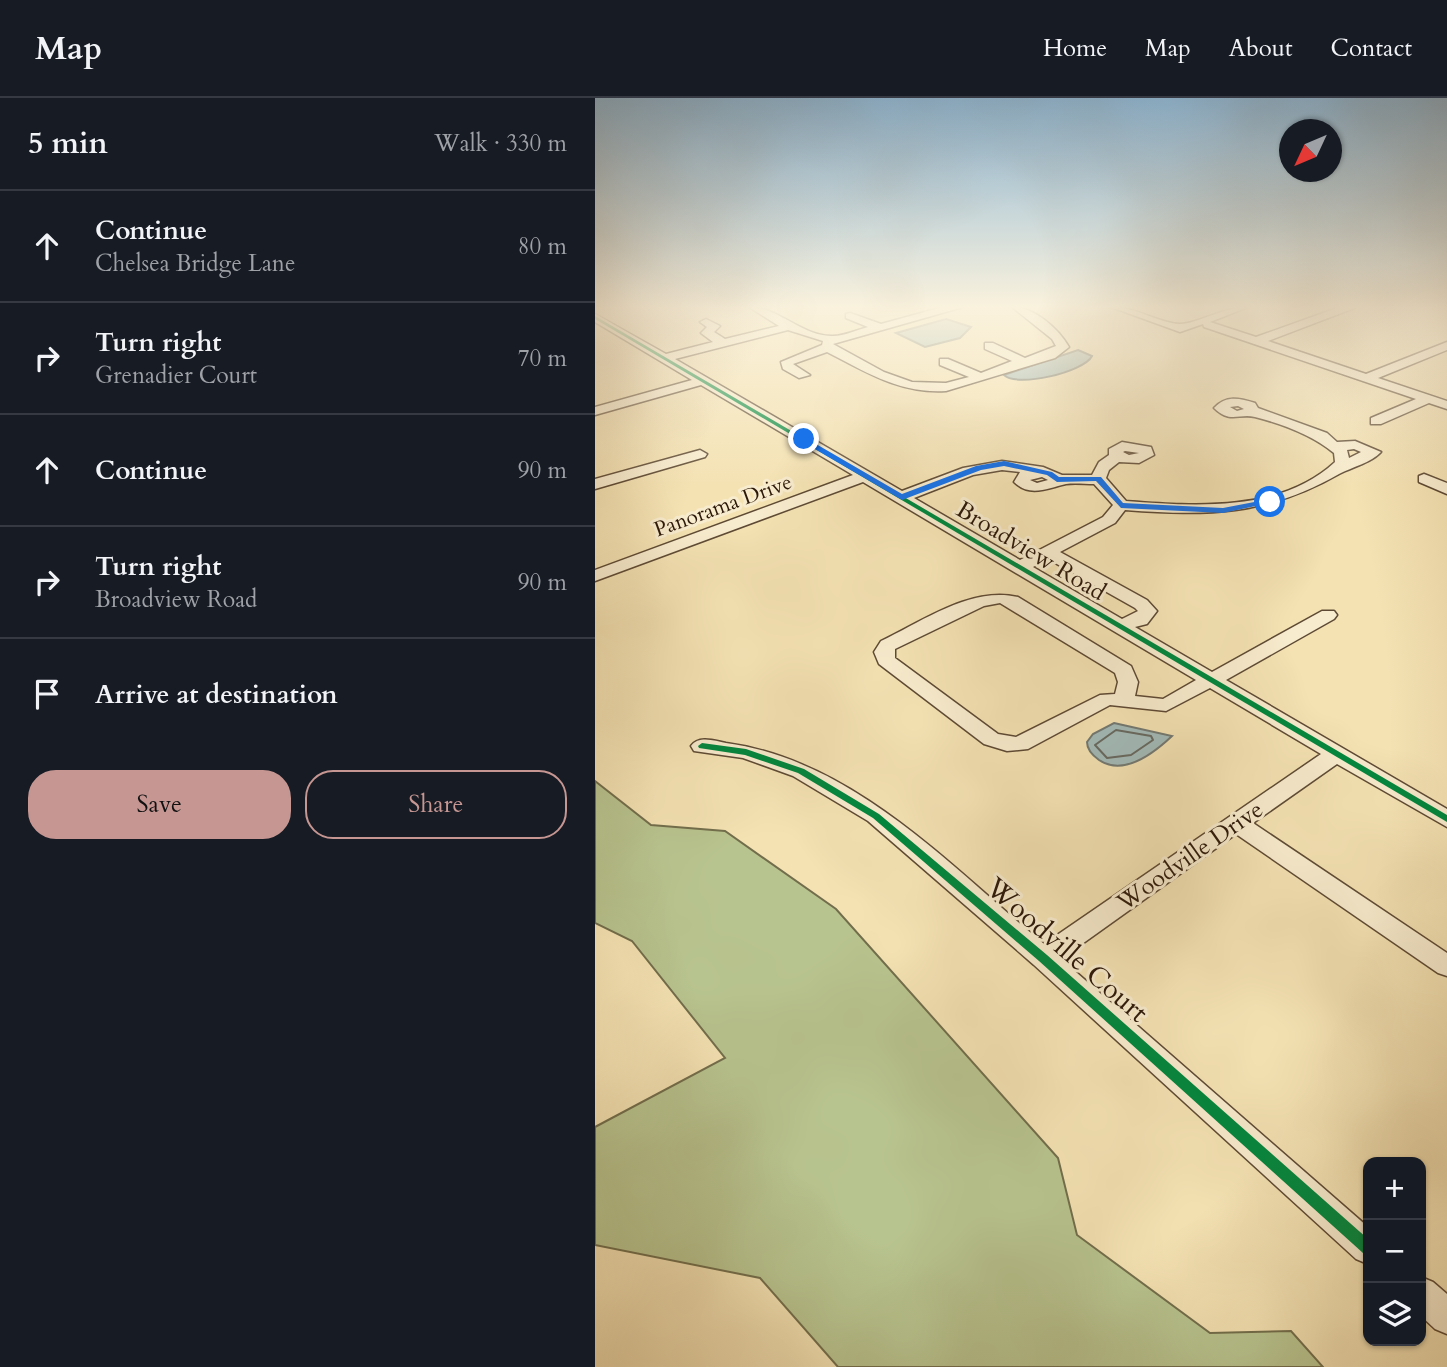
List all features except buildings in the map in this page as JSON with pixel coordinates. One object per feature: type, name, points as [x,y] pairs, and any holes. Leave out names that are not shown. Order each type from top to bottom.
[{"type":"street","name":"Broadview Road","points":[[678,366],[1447,819]]},
{"type":"street","points":[[787,366],[804,375]]},
{"type":"street","points":[[870,366],[905,387],[941,388],[1012,366]]},
{"type":"street","points":[[954,366],[980,377]]},
{"type":"street","points":[[1331,366],[1447,405]]},
{"type":"street","points":[[1366,378],[1396,366]]},
{"type":"street","points":[[595,411],[702,381]]},
{"type":"street","points":[[1376,421],[1427,400]]},
{"type":"street","points":[[902,497],[991,465],[1011,464],[1036,472],[1025,475],[1022,482],[1030,486],[1043,488],[1053,485],[1057,480],[1098,479],[1121,505],[1205,511],[1244,508],[1298,491],[1374,452],[1355,445],[1336,446],[1289,422],[1252,411]]},
{"type":"street","points":[[1336,446],[1342,458],[1338,469]]},
{"type":"street","points":[[595,484],[700,454]]},
{"type":"street","points":[[1098,479],[1104,464],[1117,457]]},
{"type":"street","name":"Panorama Drive","points":[[595,576],[865,476]]},
{"type":"street","points":[[1424,479],[1447,489]]},
{"type":"street","points":[[1020,567],[1109,520],[1121,505]]},
{"type":"street","points":[[1049,553],[1141,604],[1148,611],[1140,620],[1119,626]]},
{"type":"street","points":[[1124,699],[1128,682],[1124,670],[1012,601],[1000,598],[980,601],[888,645],[884,652],[886,660],[897,670],[991,739],[1007,744],[1020,744],[1107,699],[1165,705],[1328,615]]},
{"type":"street","name":"Woodville Court","points":[[702,746],[746,752],[801,771],[876,816],[1043,958],[1363,1244]]},
{"type":"street","name":"Woodville Drive","points":[[1043,958],[1337,753]]},
{"type":"street","points":[[1236,824],[1447,966]]},
{"type":"street","points":[[1426,1298],[1447,1317]]},
{"type":"green space","points":[[595,781],[651,825],[725,831],[836,909],[1058,1158],[1077,1235],[1210,1333],[1291,1331],[1323,1367],[838,1367],[760,1278],[595,1245],[595,1127],[725,1058],[632,941],[595,923]]},
{"type":"water","points":[[1030,366],[1080,366],[1035,379],[1011,379],[1004,375]]},
{"type":"water","points":[[1114,723],[1172,736],[1137,761],[1118,766],[1108,764],[1092,754],[1087,742],[1093,734]]},
{"type":"cycle path","points":[[679,366],[1447,819]]},
{"type":"cycle path","points":[[702,746],[746,752],[801,771],[876,816],[1043,958],[1363,1244]]},
{"type":"route","points":[[804,439],[902,497],[979,468],[1011,464],[1055,476],[1057,480],[1098,479],[1121,505],[1205,511],[1244,508],[1270,502]]}]
